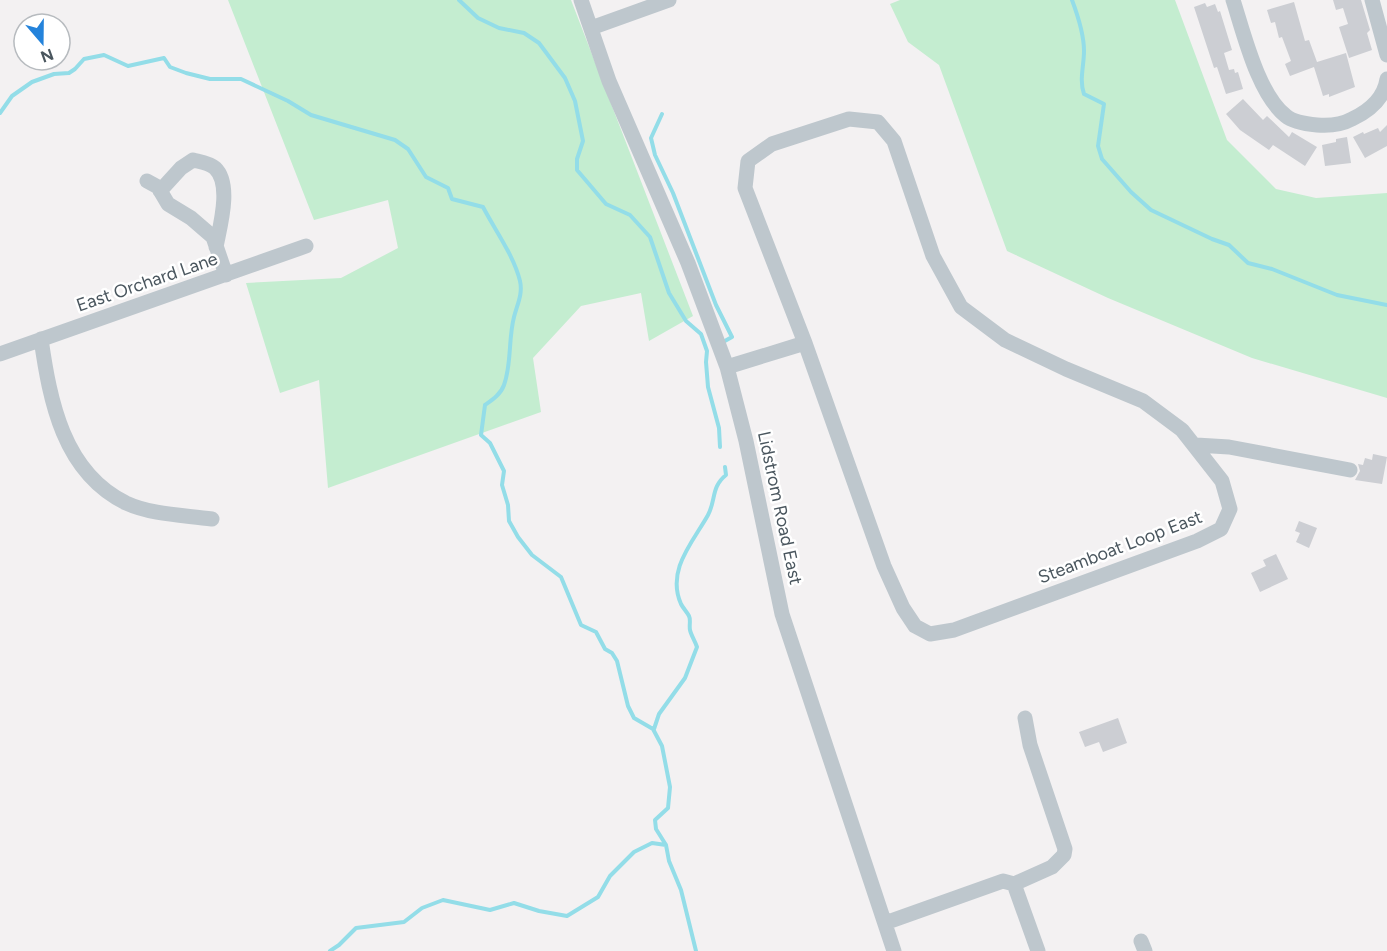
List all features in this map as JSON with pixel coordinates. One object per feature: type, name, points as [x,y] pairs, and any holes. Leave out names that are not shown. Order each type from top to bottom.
[{"type":"street","name":"Lidstrom Road East","points":[[581,0],[609,81],[688,263],[727,367],[746,441],[782,614],[894,951]]},
{"type":"street","points":[[591,28],[667,0]]},
{"type":"street","points":[[1233,0],[1252,58],[1271,101],[1287,118],[1328,126],[1346,122],[1368,111],[1379,100],[1387,79]]},
{"type":"street","points":[[1372,0],[1387,56]]},
{"type":"street","name":"Steamboat Loop East","points":[[849,119],[878,122],[894,141],[933,256],[961,307],[1005,340],[1066,369],[1143,400],[1182,430],[1196,445],[1222,481],[1230,509],[1221,529],[1197,541],[954,630],[930,634],[915,626],[903,608],[884,566],[805,343],[745,188],[748,161],[772,144],[849,119]]},
{"type":"street","points":[[160,191],[181,168],[193,160],[215,168],[222,178],[224,188],[216,247]]},
{"type":"street","points":[[147,181],[158,187],[168,204],[191,218],[213,237],[226,275]]},
{"type":"street","name":"East Orchard Lane","points":[[0,354],[306,246]]},
{"type":"street","points":[[41,339],[48,387],[58,420],[76,459],[100,487],[128,503],[154,511],[212,519]]},
{"type":"street","points":[[727,367],[805,343]]},
{"type":"street","points":[[1196,445],[1229,447],[1350,470]]},
{"type":"street","points":[[885,923],[1003,881],[1014,884],[1052,867],[1064,855],[1065,849],[1030,745],[1025,717]]},
{"type":"street","points":[[1014,884],[1038,951]]},
{"type":"green space","points":[[228,0],[571,0],[693,316],[649,341],[641,293],[581,306],[533,358],[541,412],[328,488],[319,380],[280,393],[246,283],[341,278],[398,248],[388,200],[314,220]]},
{"type":"green space","points":[[900,0],[1175,0],[1227,140],[1276,189],[1316,198],[1387,193],[1387,398],[1252,358],[1108,298],[1007,251],[939,65],[908,42],[890,4]]},
{"type":"building","points":[[1333,0],[1361,0],[1370,30],[1367,33],[1372,50],[1349,58],[1339,27],[1348,24],[1343,8],[1336,10]]},
{"type":"building","points":[[1294,2],[1305,41],[1309,40],[1317,62],[1346,53],[1355,87],[1329,97],[1329,94],[1323,96],[1314,67],[1290,76],[1285,64],[1291,61],[1282,37],[1279,38],[1275,22],[1271,23],[1267,10]]},
{"type":"building","points":[[1205,3],[1207,7],[1215,4],[1218,12],[1220,11],[1232,50],[1224,53],[1229,70],[1234,69],[1235,73],[1238,72],[1243,89],[1226,94],[1217,67],[1214,68],[1194,7]]},
{"type":"building","points":[[1243,99],[1263,120],[1267,116],[1289,137],[1292,132],[1317,147],[1305,166],[1273,145],[1269,150],[1240,130],[1226,114]]},
{"type":"building","points":[[1387,125],[1387,146],[1365,158],[1353,137],[1378,128],[1380,132]]},
{"type":"building","points":[[1347,137],[1351,163],[1325,166],[1322,145]]},
{"type":"building","points":[[1373,454],[1387,457],[1382,484],[1355,480],[1360,471],[1358,464],[1363,465],[1365,458],[1372,460]]},
{"type":"building","points":[[1299,521],[1317,528],[1309,548],[1296,542],[1300,533],[1295,531]]},
{"type":"building","points":[[1276,554],[1288,579],[1260,592],[1251,573],[1266,566],[1263,560]]},
{"type":"building","points":[[1118,718],[1127,743],[1103,752],[1099,742],[1085,747],[1079,732]]},
{"type":"waterway","points":[[459,0],[478,18],[499,28],[524,33],[539,43],[565,78],[575,101],[583,141],[577,159],[577,170],[606,204],[630,215],[650,237],[669,293],[686,321],[701,334],[707,351],[708,387],[719,428],[720,447]]},
{"type":"waterway","points":[[1072,0],[1083,38],[1082,83],[1084,94],[1104,104],[1098,146],[1102,159],[1131,192],[1151,210],[1229,245],[1248,263],[1272,269],[1337,295],[1387,305]]},
{"type":"waterway","points":[[0,113],[12,96],[32,82],[54,74],[69,73],[84,59],[104,55],[128,66],[164,58],[170,67],[186,73],[210,79],[241,79],[288,101],[311,115],[395,140],[408,149],[426,177],[448,188],[452,199],[483,207],[513,262],[521,290],[512,326],[504,385],[496,397],[485,405],[481,435],[490,443],[504,471],[502,485],[508,505],[509,521],[518,537],[532,555],[561,577],[581,625],[596,632],[605,649],[612,653],[617,661],[628,706],[634,718],[653,729],[662,746],[670,787],[668,808],[655,820],[656,829],[666,845],[669,861],[681,890],[696,951]]},
{"type":"waterway","points":[[662,114],[651,138],[655,155],[673,193],[716,305],[732,337],[723,342]]},
{"type":"waterway","points":[[654,729],[659,714],[685,678],[697,647],[690,630],[690,618],[677,592],[677,580],[683,557],[708,515],[718,484],[726,475],[725,467]]},
{"type":"waterway","points":[[330,951],[356,928],[404,922],[422,908],[443,900],[490,910],[514,903],[539,911],[567,916],[598,897],[610,876],[634,852],[652,843],[666,845]]}]
